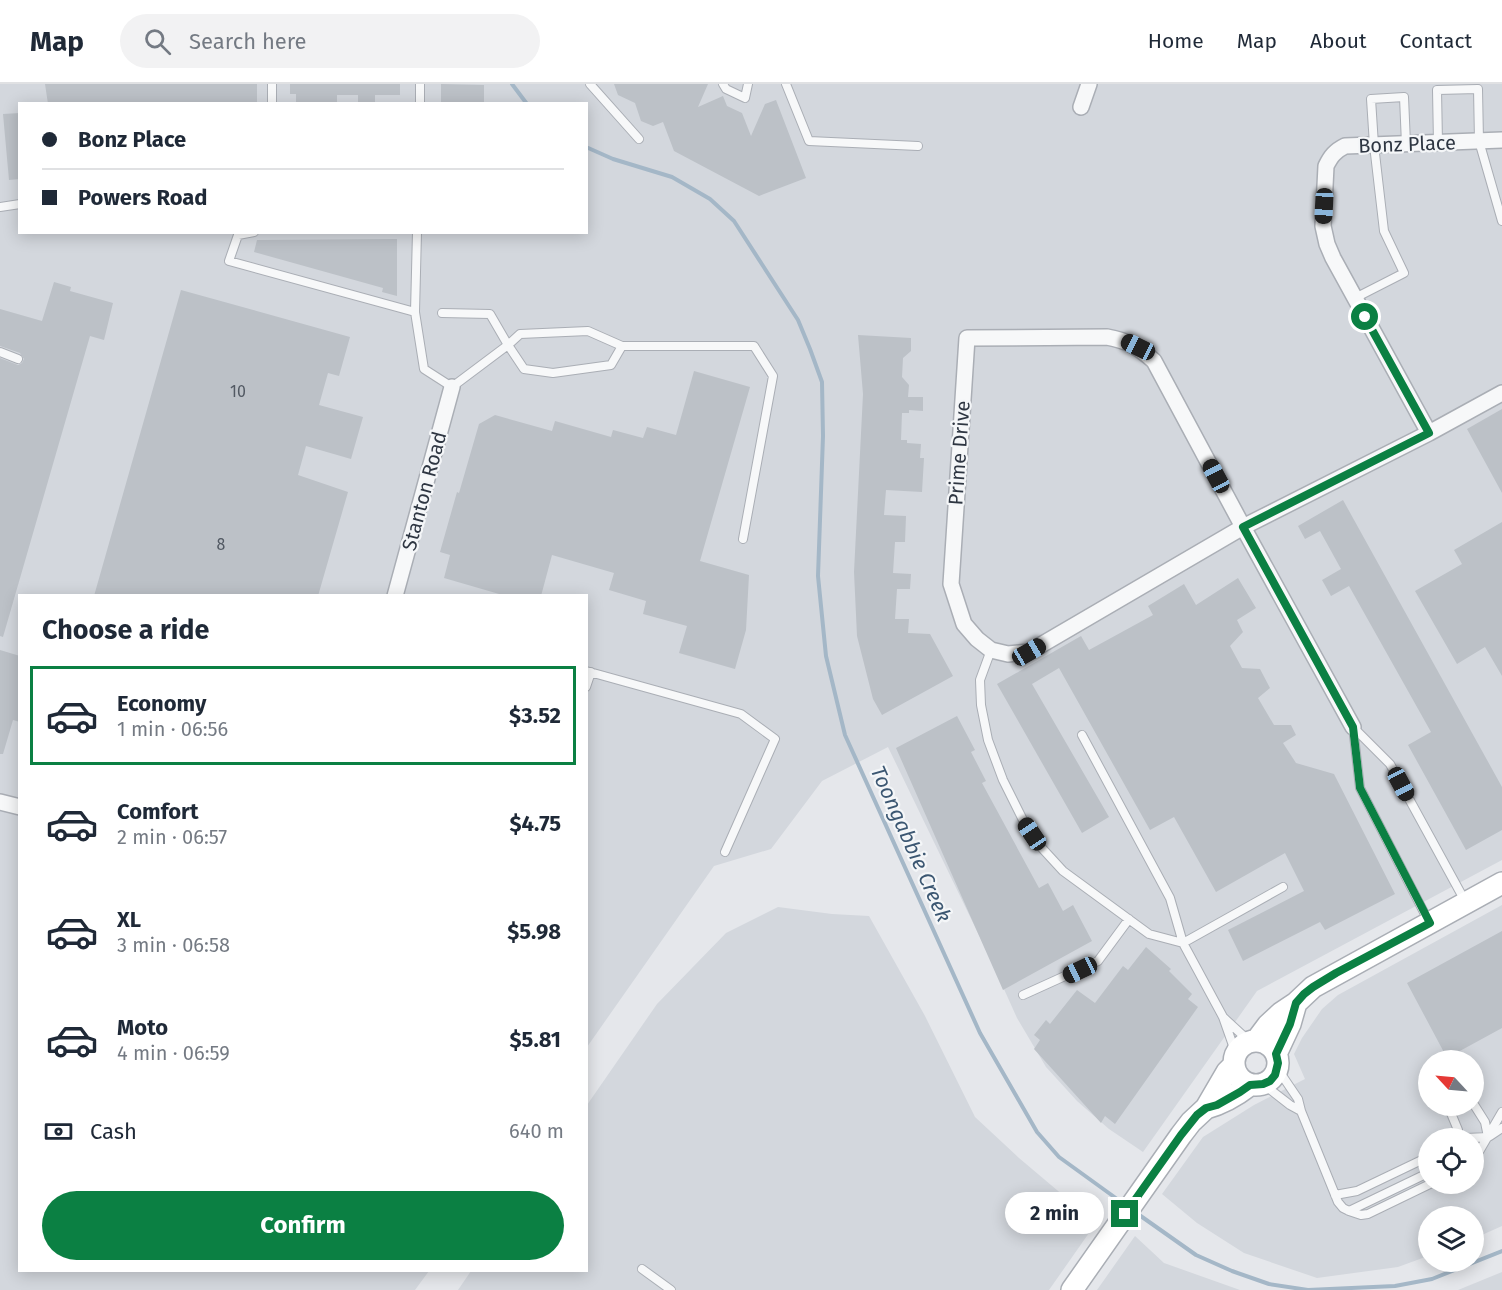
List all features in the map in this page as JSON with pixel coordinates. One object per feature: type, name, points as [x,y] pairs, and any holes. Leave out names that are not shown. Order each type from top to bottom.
[{"type":"street","points":[[1082,107],[1089,84]]},
{"type":"street","name":"Bonz Place","points":[[1429,433],[1327,244],[1323,226],[1326,166],[1330,157],[1345,146],[1502,140]]},
{"type":"street","name":"Prime Drive","points":[[991,650],[976,639],[964,624],[951,584],[967,338],[1107,337],[1124,340],[1138,347],[1154,361],[1243,527]]},
{"type":"street","name":"Stanton Road","points":[[396,594],[452,387]]},
{"type":"street","points":[[991,650],[1008,654],[1029,652],[1243,527],[1429,433],[1502,393]]},
{"type":"street","points":[[1243,527],[1353,727]]},
{"type":"street","points":[[0,802],[18,806]]},
{"type":"street","points":[[1071,1290],[1191,1122],[1206,1108],[1244,1051],[1268,1025],[1313,987],[1502,883]]},
{"type":"street","points":[[1206,1108],[1217,1105],[1256,1084],[1270,1081],[1275,1075],[1277,1061],[1296,1003]]},
{"type":"street","points":[[1244,1051],[1268,1045],[1277,1061]]},
{"type":"street","points":[[1244,1051],[1239,1078],[1256,1084]]},
{"type":"lane","points":[[272,84],[272,102]]},
{"type":"lane","points":[[420,84],[420,102]]},
{"type":"lane","points":[[590,84],[639,139]]},
{"type":"lane","points":[[723,84],[726,89],[745,98],[748,84]]},
{"type":"lane","points":[[786,84],[809,141],[918,146]]},
{"type":"lane","points":[[1438,143],[1437,90],[1478,89],[1479,141],[1502,221]]},
{"type":"lane","points":[[1355,298],[1404,273],[1384,231],[1371,99],[1404,97],[1406,144]]},
{"type":"lane","points":[[0,207],[18,204]]},
{"type":"lane","points":[[246,234],[238,236],[229,261],[415,312]]},
{"type":"lane","points":[[417,234],[415,312],[424,369],[452,387],[520,334],[588,331],[622,346],[754,346],[773,376],[743,539]]},
{"type":"lane","points":[[442,313],[490,314],[524,369],[553,373],[611,365],[622,346]]},
{"type":"lane","points":[[0,352],[18,359]]},
{"type":"lane","points":[[991,650],[980,680],[981,705],[988,740],[1002,780],[1024,822],[1040,846],[1063,871],[1149,934],[1183,943],[1283,887]]},
{"type":"lane","points":[[589,672],[741,714],[775,739],[725,852]]},
{"type":"lane","points":[[1353,727],[1390,764],[1466,903]]},
{"type":"lane","points":[[1353,727],[1360,788],[1430,923]]},
{"type":"lane","points":[[1082,735],[1170,898],[1183,943],[1222,1017],[1244,1051]]},
{"type":"lane","points":[[1023,995],[1098,961],[1129,919]]},
{"type":"lane","points":[[1222,1017],[1244,1051]]},
{"type":"lane","points":[[1277,1061],[1299,1099],[1301,1111],[1335,1195],[1343,1208],[1361,1215],[1368,1214],[1418,1190]]},
{"type":"lane","points":[[1256,1084],[1301,1111]]},
{"type":"lane","points":[[1484,1144],[1502,1112]]},
{"type":"lane","points":[[1481,1116],[1488,1137]]},
{"type":"lane","points":[[1484,1141],[1502,1128]]},
{"type":"lane","points":[[1484,1137],[1488,1137]]},
{"type":"lane","points":[[1335,1195],[1371,1185],[1418,1162]]},
{"type":"lane","points":[[1349,1211],[1418,1178]]},
{"type":"lane","points":[[642,1269],[671,1290]]},
{"type":"shaded area","points":[[0,84],[1502,84],[1502,860],[1257,991],[1143,1152],[1109,1129],[1077,1101],[1046,1067],[1017,1018],[888,747],[822,781],[771,849],[714,866],[588,1046],[588,594],[18,594],[18,1272],[428,1272],[415,1290],[0,1290]]},
{"type":"shaded area","points":[[1502,905],[1502,1226],[1484,1234],[1484,1206],[1418,1206],[1418,1260],[1398,1267],[1317,1278],[1244,1253],[1197,1223],[1162,1194],[1203,1137],[1254,1105],[1305,1079],[1294,1054],[1322,1009],[1338,995]]},
{"type":"shaded area","points":[[778,907],[869,916],[925,1016],[975,1117],[1019,1158],[1096,1223],[1049,1290],[458,1290],[470,1272],[588,1272],[588,1104],[657,1004],[726,933]]},
{"type":"shaded area","points":[[1135,1236],[1164,1263],[1240,1290],[1097,1290]]},
{"type":"shaded area","points":[[1502,1272],[1502,1290],[1458,1290]]},
{"type":"building","points":[[45,84],[257,84],[257,102],[48,102]]},
{"type":"building","points":[[290,84],[400,84],[400,95],[375,95],[375,102],[358,102],[358,95],[337,95],[337,102],[296,102],[296,94],[290,94]]},
{"type":"building","points":[[441,84],[484,85],[484,102],[441,102]]},
{"type":"building","points":[[614,84],[708,84],[698,107],[723,96],[727,106],[742,113],[751,136],[765,104],[776,100],[806,178],[759,196],[674,151],[663,122],[653,126],[641,121],[635,103],[618,95]]},
{"type":"building","points":[[18,113],[18,179],[9,180],[3,114]]},
{"type":"building","points":[[397,239],[397,296],[382,292],[383,288],[254,252],[257,240]]},
{"type":"building","points":[[54,282],[71,287],[70,291],[113,303],[104,340],[90,336],[3,637],[0,636],[0,358],[18,365],[24,359],[20,353],[0,346],[0,309],[42,321]]},
{"type":"building","points":[[181,290],[350,337],[339,376],[328,373],[319,405],[363,417],[351,459],[306,446],[298,475],[348,492],[319,594],[95,594]]},
{"type":"building","points":[[858,335],[911,338],[911,351],[903,358],[902,377],[909,385],[908,397],[923,397],[923,411],[909,410],[909,413],[902,413],[901,440],[921,444],[920,458],[924,458],[922,492],[886,490],[884,515],[906,516],[905,542],[895,542],[893,573],[911,574],[910,589],[897,589],[895,619],[909,619],[908,633],[930,634],[953,676],[882,715],[873,699],[857,636],[854,572],[863,394]]},
{"type":"building","points":[[694,371],[750,387],[700,561],[749,575],[746,630],[735,669],[679,653],[687,626],[643,614],[646,601],[609,590],[614,573],[552,555],[542,594],[499,594],[444,578],[450,555],[440,552],[479,424],[495,415],[552,431],[555,421],[611,437],[613,430],[643,438],[647,427],[676,435]]},
{"type":"building","points":[[1502,409],[1502,493],[1467,429]]},
{"type":"building","points":[[1343,500],[1502,787],[1502,830],[1466,850],[1408,745],[1431,732],[1349,586],[1331,596],[1322,580],[1341,569],[1320,531],[1305,539],[1298,526]]},
{"type":"building","points":[[1502,522],[1502,676],[1485,647],[1457,664],[1415,591],[1462,564],[1454,550]]},
{"type":"building","points":[[1238,578],[1256,608],[1237,620],[1243,632],[1230,646],[1242,668],[1260,669],[1270,688],[1258,698],[1274,725],[1291,725],[1296,735],[1283,743],[1296,763],[1334,774],[1395,894],[1325,930],[1320,922],[1243,961],[1228,930],[1304,891],[1285,853],[1216,892],[1174,817],[1150,830],[1059,668],[1032,684],[1109,817],[1082,833],[997,684],[1081,636],[1089,650],[1153,615],[1148,606],[1184,584],[1196,605]]},
{"type":"building","points":[[0,650],[18,655],[18,721],[13,720],[3,754],[0,754]]},
{"type":"building","points":[[957,716],[975,750],[971,752],[986,781],[982,783],[1039,888],[1048,883],[1063,911],[1073,905],[1092,941],[1003,990],[896,748]]},
{"type":"building","points":[[1502,931],[1502,1028],[1462,1050],[1443,1050],[1407,983]]},
{"type":"building","points":[[1146,947],[1171,969],[1169,971],[1192,994],[1188,999],[1198,1007],[1115,1124],[1105,1116],[1101,1123],[1034,1049],[1040,1040],[1034,1035],[1046,1020],[1050,1024],[1077,990],[1095,1003],[1123,966],[1128,970]]},
{"type":"waterway","name":"Toongabbie Creek","points":[[512,84],[526,102]]},
{"type":"waterway","name":"Toongabbie Creek","points":[[588,148],[613,159],[672,177],[710,199],[734,221],[798,320],[822,382],[823,436],[818,576],[826,656],[845,735],[980,1033],[1037,1132],[1059,1157],[1124,1204]]},
{"type":"waterway","name":"Toongabbie Creek","points":[[1135,1212],[1196,1255],[1269,1284],[1308,1290],[1395,1286],[1432,1279],[1502,1251]]},
{"type":"route","points":[[1125,1214],[1197,1115],[1250,1085],[1270,1081],[1275,1075],[1278,1063],[1276,1054],[1290,1024],[1296,1003],[1304,994],[1336,973],[1430,923],[1360,788],[1353,727],[1243,527],[1429,433],[1365,317]]}]
